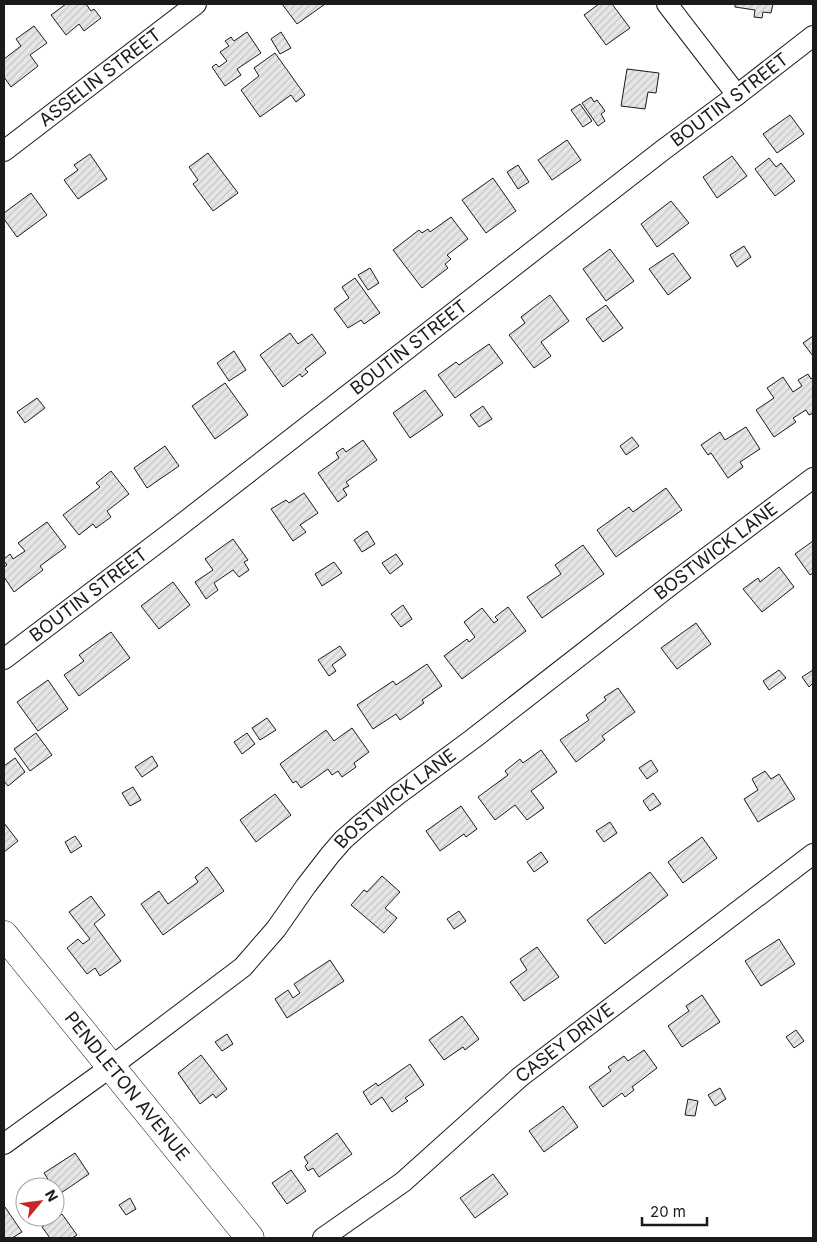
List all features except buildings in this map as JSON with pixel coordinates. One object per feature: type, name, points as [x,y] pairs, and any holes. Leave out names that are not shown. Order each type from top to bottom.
[{"type":"street","name":"ASSELIN STREET","points":[[4,151],[196,4]]},
{"type":"street","points":[[667,4],[737,95]]},
{"type":"street","name":"BOUTIN STREET","points":[[4,659],[173,531],[655,156],[813,36]]},
{"type":"street","name":"BOSTWICK LANE","points":[[4,1144],[112,1066],[243,967],[276,929],[330,855],[360,825],[672,584],[813,478]]},
{"type":"street","name":"CASEY DRIVE","points":[[323,1238],[403,1182],[520,1077],[813,854]]},
{"type":"street","name":"PENDLETON AVENUE","points":[[4,935],[250,1238]]}]
